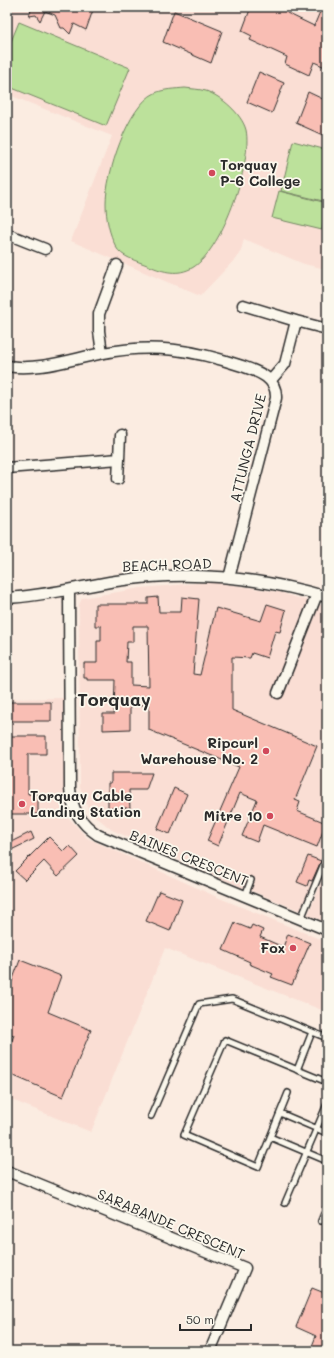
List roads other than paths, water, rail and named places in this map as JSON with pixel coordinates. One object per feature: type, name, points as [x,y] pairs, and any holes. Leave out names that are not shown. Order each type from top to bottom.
[{"type":"street","points":[[7,234],[46,249]]},
{"type":"street","points":[[102,353],[99,314],[117,265]]},
{"type":"street","points":[[243,305],[327,329]]},
{"type":"street","points":[[271,380],[285,364],[296,321]]},
{"type":"street","name":"ATTUNGA DRIVE","points":[[7,366],[34,367],[137,347],[174,349],[223,359],[248,368],[271,380],[276,390],[276,398],[229,578]]},
{"type":"street","points":[[118,479],[120,435]]},
{"type":"street","points":[[7,468],[119,459]]},
{"type":"street","name":"BEACH ROAD","points":[[7,598],[69,591],[115,581],[155,577],[229,578],[272,584],[327,597]]},
{"type":"street","name":"BAINES CRESCENT","points":[[69,591],[70,798],[77,814],[89,829],[98,835],[327,930]]},
{"type":"street","points":[[278,693],[317,594]]},
{"type":"street","name":"SARABANDE CRESCENT","points":[[7,1171],[245,1268],[210,1351]]},
{"type":"lane","points":[[301,919],[327,856]]},
{"type":"lane","points":[[245,896],[251,880]]},
{"type":"lane","points":[[151,1116],[199,1004],[232,999],[327,1038]]},
{"type":"lane","points":[[297,1070],[312,1032]]},
{"type":"lane","points":[[288,1093],[258,1167],[184,1135],[225,1040],[327,1082]]},
{"type":"lane","points":[[285,1204],[327,1104]]},
{"type":"lane","points":[[280,1113],[327,1133]]},
{"type":"lane","points":[[270,1137],[327,1161]]},
{"type":"lane","points":[[320,1221],[327,1206]]},
{"type":"place","name":"Torquay P-6 College","points":[[212,173]]},
{"type":"place","name":"Ripcurl Warehouse No. 2","points":[[266,751]]},
{"type":"place","name":"Torquay Cable Landing Station","points":[[22,804]]},
{"type":"place","name":"Mitre 10","points":[[270,816]]},
{"type":"place","name":"Fox","points":[[293,948]]},
{"type":"district","name":"Torquay","points":[[114,700]]}]
